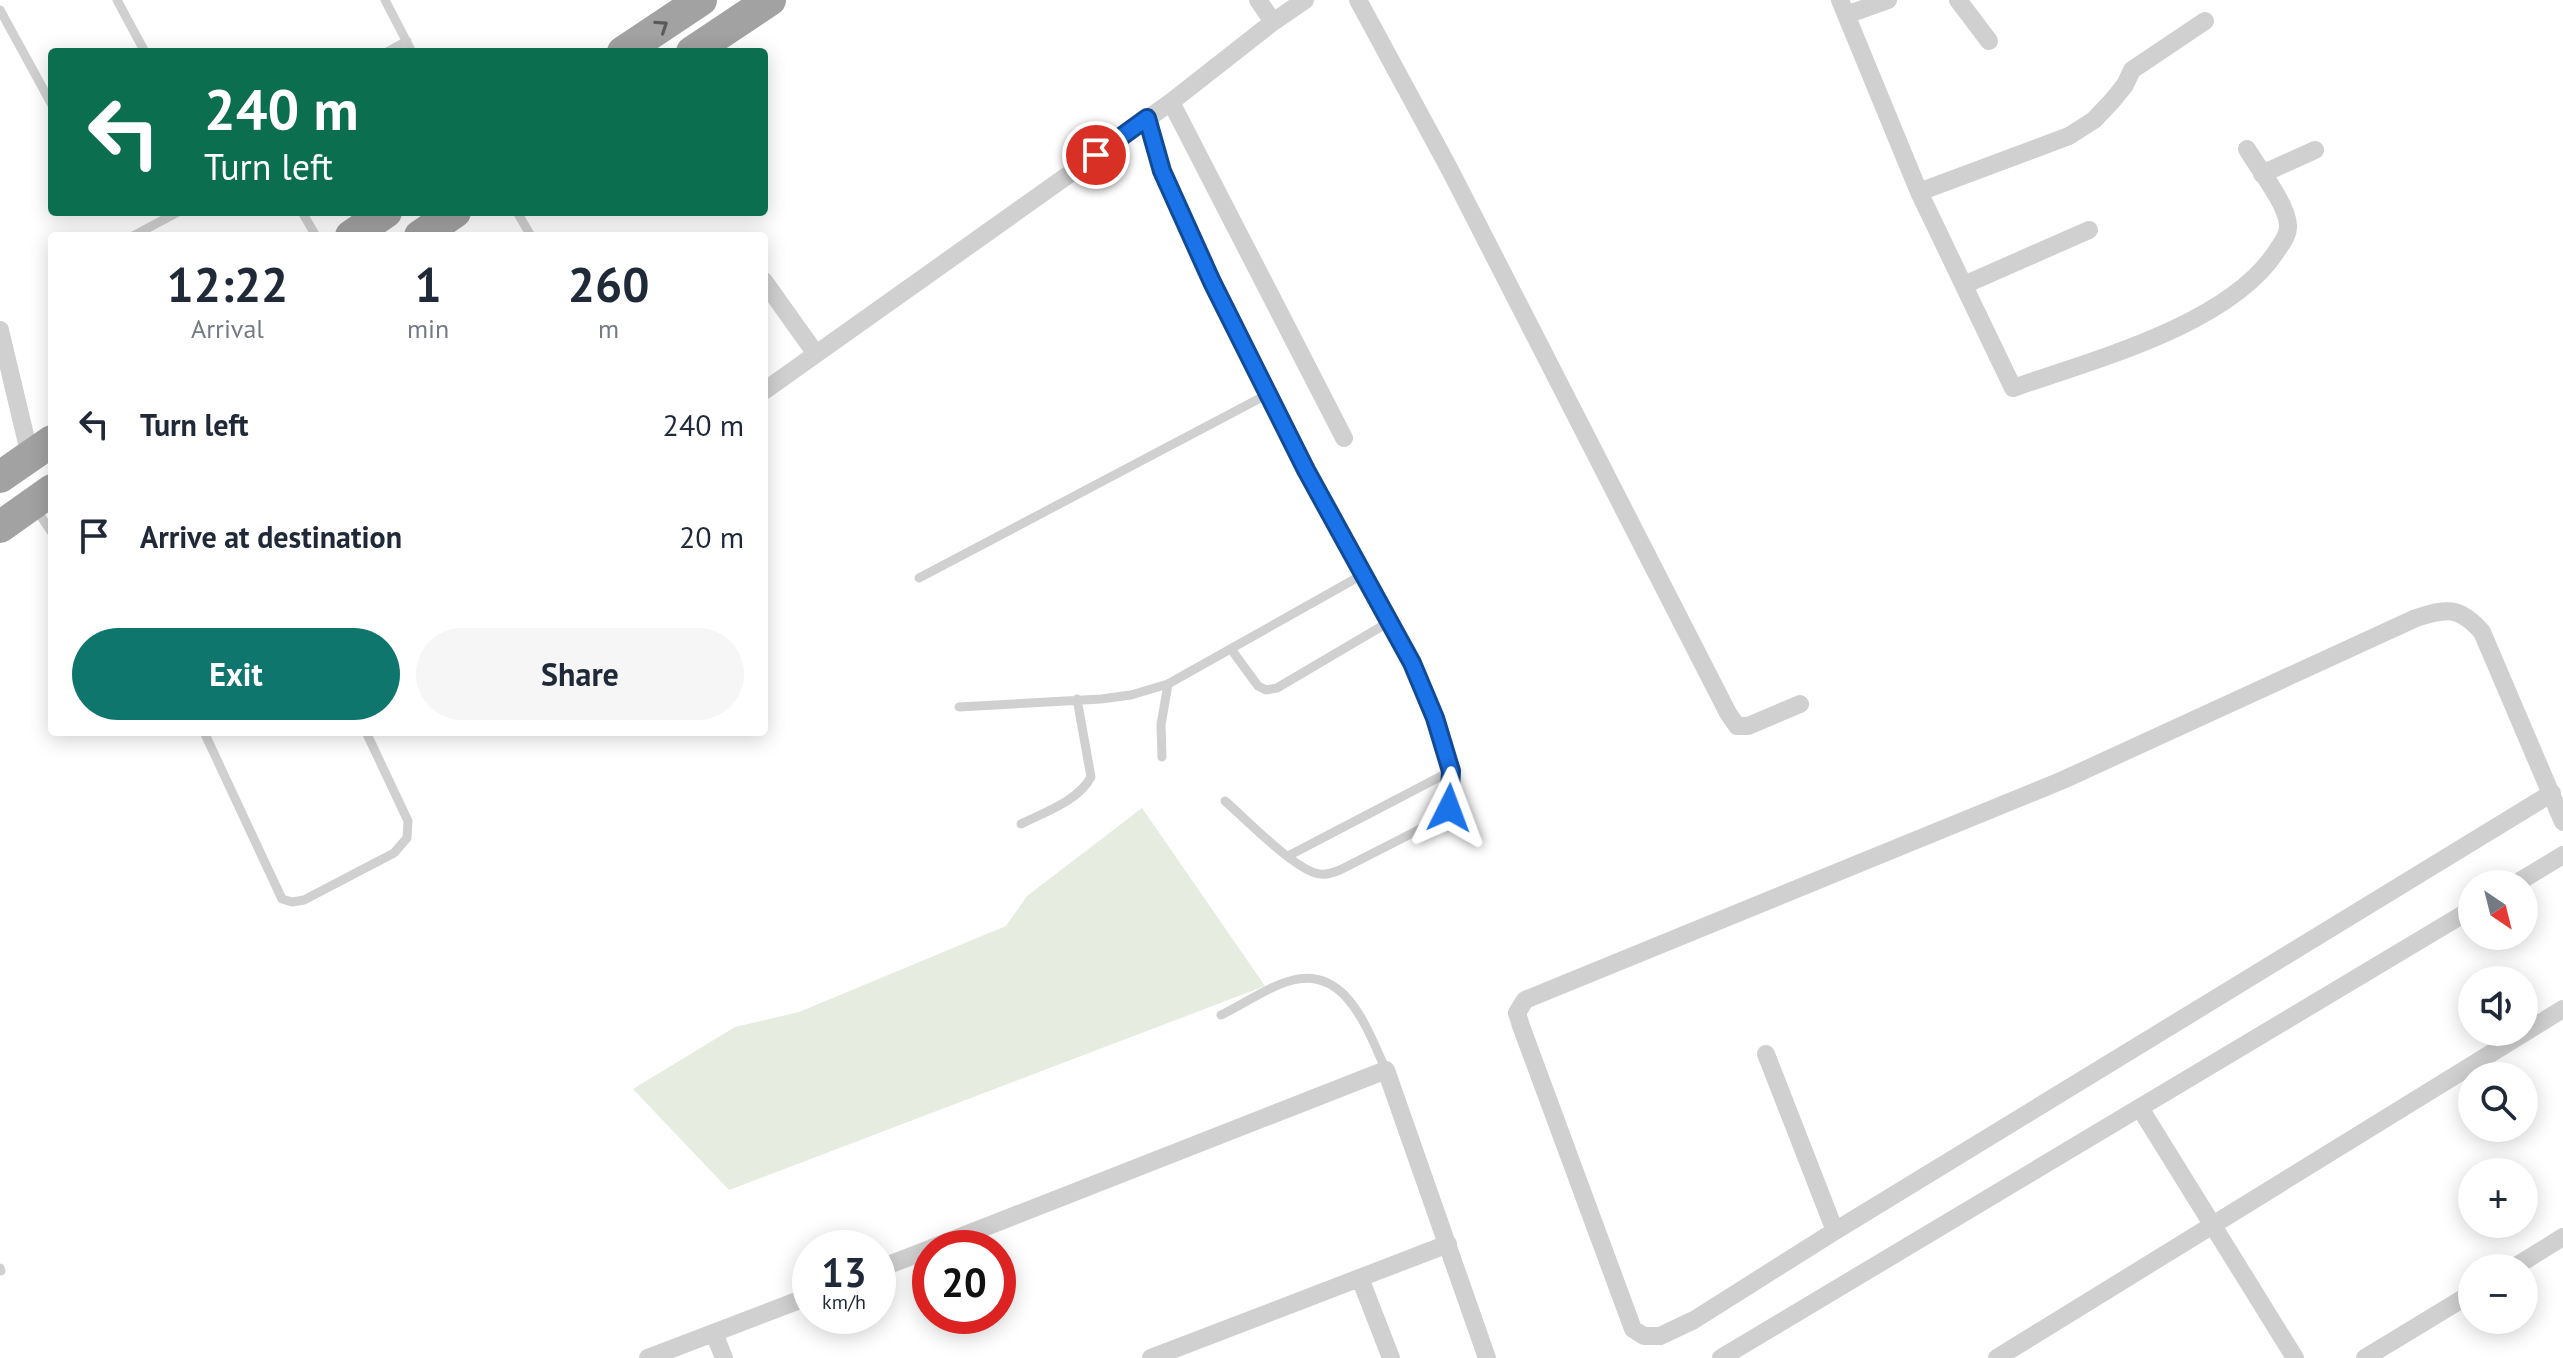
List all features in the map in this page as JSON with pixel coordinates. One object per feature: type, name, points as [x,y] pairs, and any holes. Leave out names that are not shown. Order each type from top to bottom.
[{"type":"highway","points":[[629,48],[701,0]]},
{"type":"highway","points":[[720,0],[727,6],[738,7],[751,0]]},
{"type":"highway","points":[[698,48],[770,0]]},
{"type":"highway","points":[[357,232],[380,216]]},
{"type":"highway","points":[[426,232],[449,216]]},
{"type":"highway","points":[[0,477],[41,448]]},
{"type":"highway","points":[[0,527],[42,497]]},
{"type":"street","points":[[1258,0],[1273,22]]},
{"type":"street","points":[[768,388],[1171,102],[1305,0]]},
{"type":"street","points":[[1358,0],[1465,198],[1728,713],[1737,726],[1748,726],[1800,704]]},
{"type":"street","points":[[1888,0],[1843,7],[1919,192],[2013,388],[2139,344],[2186,322],[2254,281],[2286,237],[2288,225],[2284,212],[2247,149]]},
{"type":"street","points":[[1958,0],[1989,41]]},
{"type":"street","points":[[1919,192],[2069,136],[2094,120],[2125,85],[2132,70],[2205,21]]},
{"type":"street","points":[[1171,102],[1344,438]]},
{"type":"street","points":[[2262,174],[2315,150]]},
{"type":"street","points":[[1964,285],[2089,230]]},
{"type":"street","points":[[768,287],[816,354]]},
{"type":"street","points":[[0,330],[41,448]]},
{"type":"street","points":[[2552,793],[1675,1331],[1660,1336],[1644,1336],[1633,1329],[1521,1026],[1517,1013],[1525,1000],[2063,780],[2416,618],[2438,611],[2456,611],[2469,617],[2482,632],[2552,793],[2563,822]]},
{"type":"street","points":[[2538,870],[2563,855]]},
{"type":"street","points":[[1721,1358],[2458,917]]},
{"type":"street","points":[[1997,1358],[2563,1009]]},
{"type":"street","points":[[1766,1054],[1835,1231]]},
{"type":"street","points":[[977,1230],[1386,1070],[1487,1358]]},
{"type":"street","points":[[2140,1108],[2295,1358]]},
{"type":"street","points":[[2536,1254],[2563,1237]]},
{"type":"street","points":[[1151,1358],[1448,1244]]},
{"type":"street","points":[[1360,1278],[1391,1358]]},
{"type":"street","points":[[2365,1358],[2458,1302]]},
{"type":"street","points":[[648,1358],[792,1303]]},
{"type":"street","points":[[714,1333],[724,1358]]},
{"type":"lane","points":[[117,0],[143,48]]},
{"type":"lane","points":[[385,0],[410,48]]},
{"type":"lane","points":[[0,10],[48,98]]},
{"type":"lane","points":[[394,48],[407,41]]},
{"type":"lane","points":[[1147,118],[1162,171],[1212,282],[1362,575],[1412,663],[1435,718],[1451,771],[1451,798],[1442,818],[1328,874],[1315,873],[1288,856],[1225,801]]},
{"type":"lane","points":[[140,232],[170,216]]},
{"type":"lane","points":[[919,578],[1268,394]]},
{"type":"lane","points":[[42,497],[48,519]]},
{"type":"lane","points":[[959,707],[1131,695],[1168,684],[1362,575]]},
{"type":"lane","points":[[1231,649],[1258,686],[1266,690],[1277,688],[1389,622]]},
{"type":"lane","points":[[1162,757],[1161,725],[1168,684]]},
{"type":"lane","points":[[1021,824],[1063,803],[1085,786],[1091,777],[1077,699]]},
{"type":"lane","points":[[206,736],[282,899],[292,902],[304,900],[394,853],[407,838],[408,821],[368,736]]},
{"type":"lane","points":[[1288,856],[1451,771]]},
{"type":"lane","points":[[1221,1015],[1290,981],[1309,977],[1336,987],[1355,1005],[1386,1070]]},
{"type":"shaded area","points":[[1142,808],[1265,986],[729,1190],[633,1089],[735,1027],[799,1012],[1006,926],[1027,896]]},
{"type":"route","points":[[1096,155],[1147,118],[1162,171],[1212,282],[1306,470],[1412,663],[1435,718],[1451,771],[1449,808]]}]
